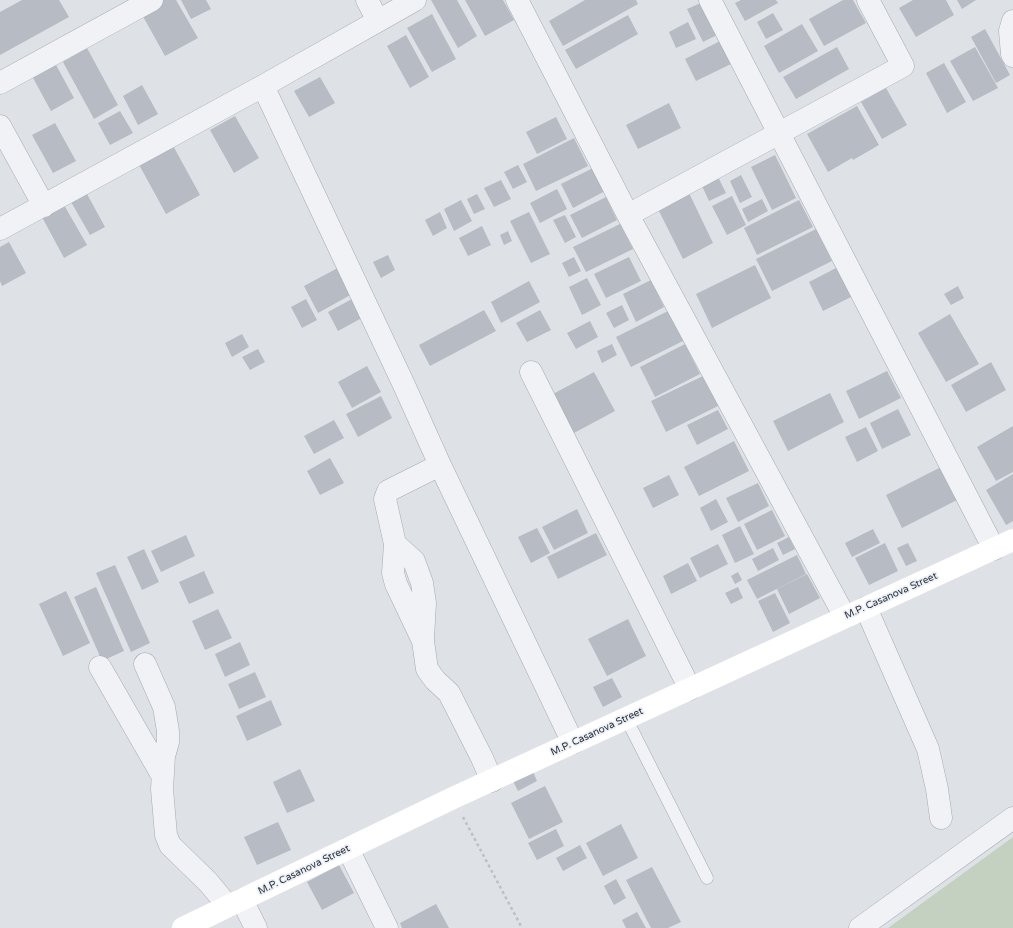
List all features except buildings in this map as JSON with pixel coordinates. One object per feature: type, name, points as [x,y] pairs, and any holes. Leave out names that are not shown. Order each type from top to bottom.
[{"type":"street","points":[[0,82],[152,0]]},
{"type":"street","points":[[367,0],[378,20]]},
{"type":"street","points":[[0,229],[263,86],[416,0]]},
{"type":"street","points":[[517,0],[628,214],[844,617]]},
{"type":"street","points":[[710,0],[778,133],[1003,545]]},
{"type":"street","points":[[628,214],[903,66],[868,0]]},
{"type":"street","points":[[1013,21],[1010,31],[1013,56]]},
{"type":"street","points":[[263,86],[404,385],[440,466],[573,743]]},
{"type":"street","points":[[0,126],[44,206]]},
{"type":"street","points":[[531,372],[690,689]]},
{"type":"street","points":[[440,466],[388,491],[385,499],[395,544],[414,561],[422,583],[425,603],[423,641],[427,668],[435,680],[449,693],[492,780]]},
{"type":"street","name":"M.P. Casanova Street","points":[[183,928],[453,798],[1003,545]]},
{"type":"street","points":[[866,608],[928,749],[937,789],[941,818]]},
{"type":"street","points":[[145,664],[164,707],[168,731],[168,742],[162,775],[162,789],[166,835],[170,845],[208,882],[235,903],[256,928]]},
{"type":"street","points":[[100,667],[162,775]]},
{"type":"street","points":[[860,928],[1013,818]]},
{"type":"street","points":[[348,848],[388,928]]},
{"type":"lane","points":[[626,718],[707,878]]},
{"type":"path","points":[[453,798],[522,928]]},
{"type":"green space","points":[[1013,837],[1013,928],[888,928]]}]
